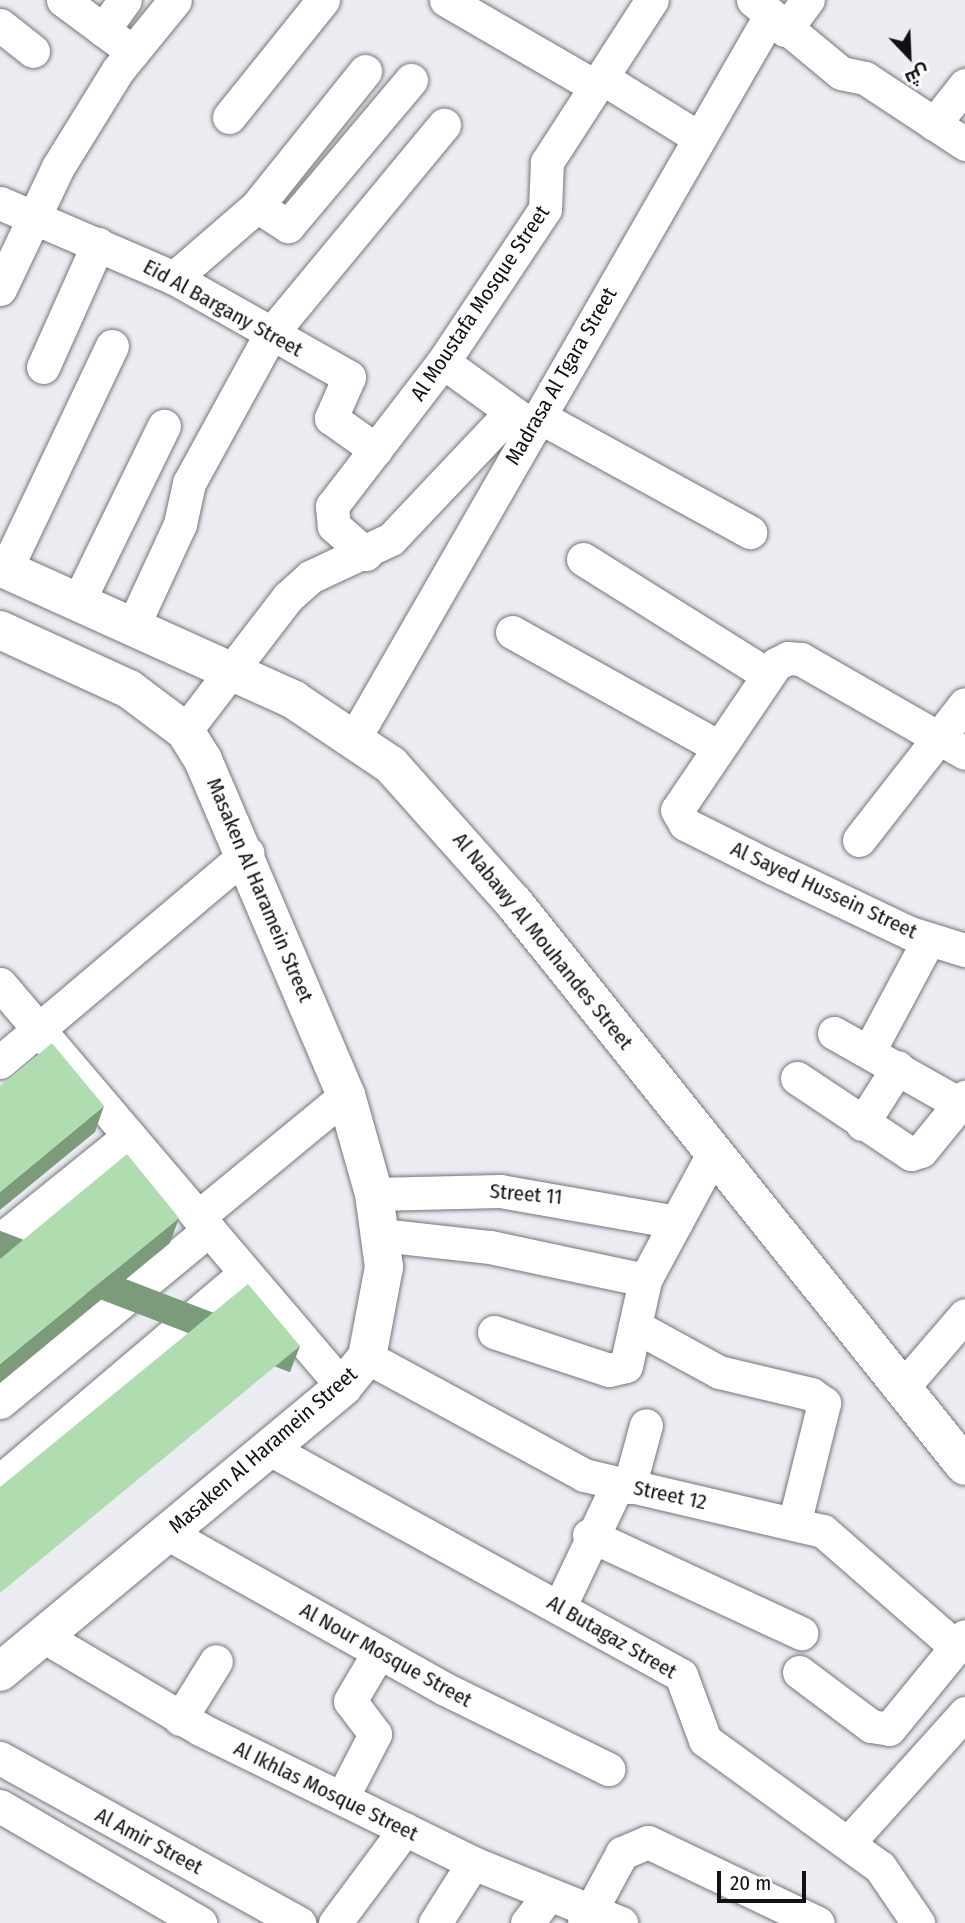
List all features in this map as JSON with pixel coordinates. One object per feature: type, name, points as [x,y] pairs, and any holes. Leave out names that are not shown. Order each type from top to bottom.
[{"type":"street","points":[[62,0],[132,52]]},
{"type":"street","points":[[103,30],[125,0]]},
{"type":"street","points":[[0,289],[31,217],[132,52],[175,0]]},
{"type":"street","points":[[229,117],[323,0]]},
{"type":"street","points":[[446,0],[699,138]]},
{"type":"street","name":"Al Moustafa Mosque Street","points":[[366,554],[334,526],[330,513],[443,362],[550,199],[544,169],[652,0]]},
{"type":"street","name":"Madrasa Al Tgara Street","points":[[355,737],[527,418],[699,138],[770,15],[808,0]]},
{"type":"street","points":[[770,15],[841,73],[865,78],[965,144]]},
{"type":"street","points":[[0,25],[33,51]]},
{"type":"street","points":[[174,278],[257,206],[365,71]]},
{"type":"street","points":[[257,206],[288,226],[411,80]]},
{"type":"street","points":[[934,124],[965,85]]},
{"type":"street","points":[[132,628],[180,524],[189,483],[270,335],[444,125]]},
{"type":"street","name":"Eid Al Bargany Street","points":[[0,203],[174,278],[270,335],[349,377],[331,418],[376,450]]},
{"type":"street","points":[[43,367],[98,244]]},
{"type":"street","points":[[3,568],[112,346]]},
{"type":"street","points":[[443,362],[527,418],[750,532]]},
{"type":"street","points":[[0,630],[129,689],[185,731],[229,672],[310,577],[366,554],[401,529],[527,418]]},
{"type":"street","points":[[78,602],[164,426]]},
{"type":"street","points":[[583,559],[768,675]]},
{"type":"street","name":"Al Nabawy Al Mouhandes Street","points":[[3,568],[294,700],[355,737],[456,832],[965,1466]]},
{"type":"street","points":[[512,632],[719,747],[768,675],[788,658],[800,659],[952,746]]},
{"type":"street","points":[[859,839],[952,746],[965,704]]},
{"type":"street","name":"Masaken Al Haramein Street","points":[[0,1672],[343,1387],[367,1357],[381,1297],[381,1236],[374,1194],[346,1095],[247,853],[185,731]]},
{"type":"street","name":"Al Sayed Hussein Street","points":[[719,747],[677,810],[685,824],[929,939],[965,950]]},
{"type":"street","points":[[0,1062],[247,853]]},
{"type":"street","points":[[869,1051],[929,939]]},
{"type":"street","points":[[0,984],[343,1387]]},
{"type":"street","points":[[797,1078],[862,1124],[916,1154],[963,1103],[834,1032]]},
{"type":"street","points":[[862,1124],[898,1067]]},
{"type":"street","points":[[0,1402],[204,1224],[346,1095]]},
{"type":"street","points":[[0,1240],[129,1136]]},
{"type":"street","points":[[494,1332],[618,1370],[631,1358],[645,1280],[713,1152]]},
{"type":"street","name":"Street 11","points":[[374,1194],[512,1192],[676,1222]]},
{"type":"street","points":[[381,1236],[490,1247],[645,1280]]},
{"type":"street","points":[[0,1481],[245,1273]]},
{"type":"street","points":[[902,1388],[965,1315]]},
{"type":"street","points":[[635,1326],[719,1372],[811,1394],[824,1404],[794,1520]]},
{"type":"street","name":"Street 12","points":[[367,1357],[517,1444],[623,1486],[794,1520],[836,1540],[960,1642]]},
{"type":"street","points":[[560,1606],[589,1535],[623,1486],[646,1425]]},
{"type":"street","name":"Al Butagaz Street","points":[[268,1448],[560,1606],[681,1675],[705,1740],[892,1878],[918,1923]]},
{"type":"street","name":"Al Nour Mosque Street","points":[[167,1533],[379,1652],[608,1769]]},
{"type":"street","points":[[589,1535],[801,1633]]},
{"type":"street","name":"Al Ikhlas Mosque Street","points":[[43,1636],[180,1719],[473,1863],[599,1919]]},
{"type":"street","points":[[799,1672],[871,1726],[889,1730],[960,1642]]},
{"type":"street","points":[[342,1798],[375,1734],[350,1701],[379,1652]]},
{"type":"street","points":[[180,1719],[216,1661]]},
{"type":"street","points":[[848,1843],[965,1713]]},
{"type":"street","name":"Al Amir Street","points":[[0,1758],[299,1923]]},
{"type":"street","points":[[0,1806],[200,1923]]},
{"type":"street","points":[[335,1923],[405,1829]]},
{"type":"street","points":[[599,1919],[622,1853],[649,1842],[818,1923]]},
{"type":"street","points":[[435,1923],[473,1863]]},
{"type":"street","points":[[527,1923],[548,1896]]},
{"type":"building","points":[[52,1043],[104,1106],[0,1192],[0,1086]]},
{"type":"building","points":[[127,1154],[179,1218],[0,1364],[0,1259]]},
{"type":"building","points":[[248,1284],[300,1346],[0,1593],[0,1487]]}]
